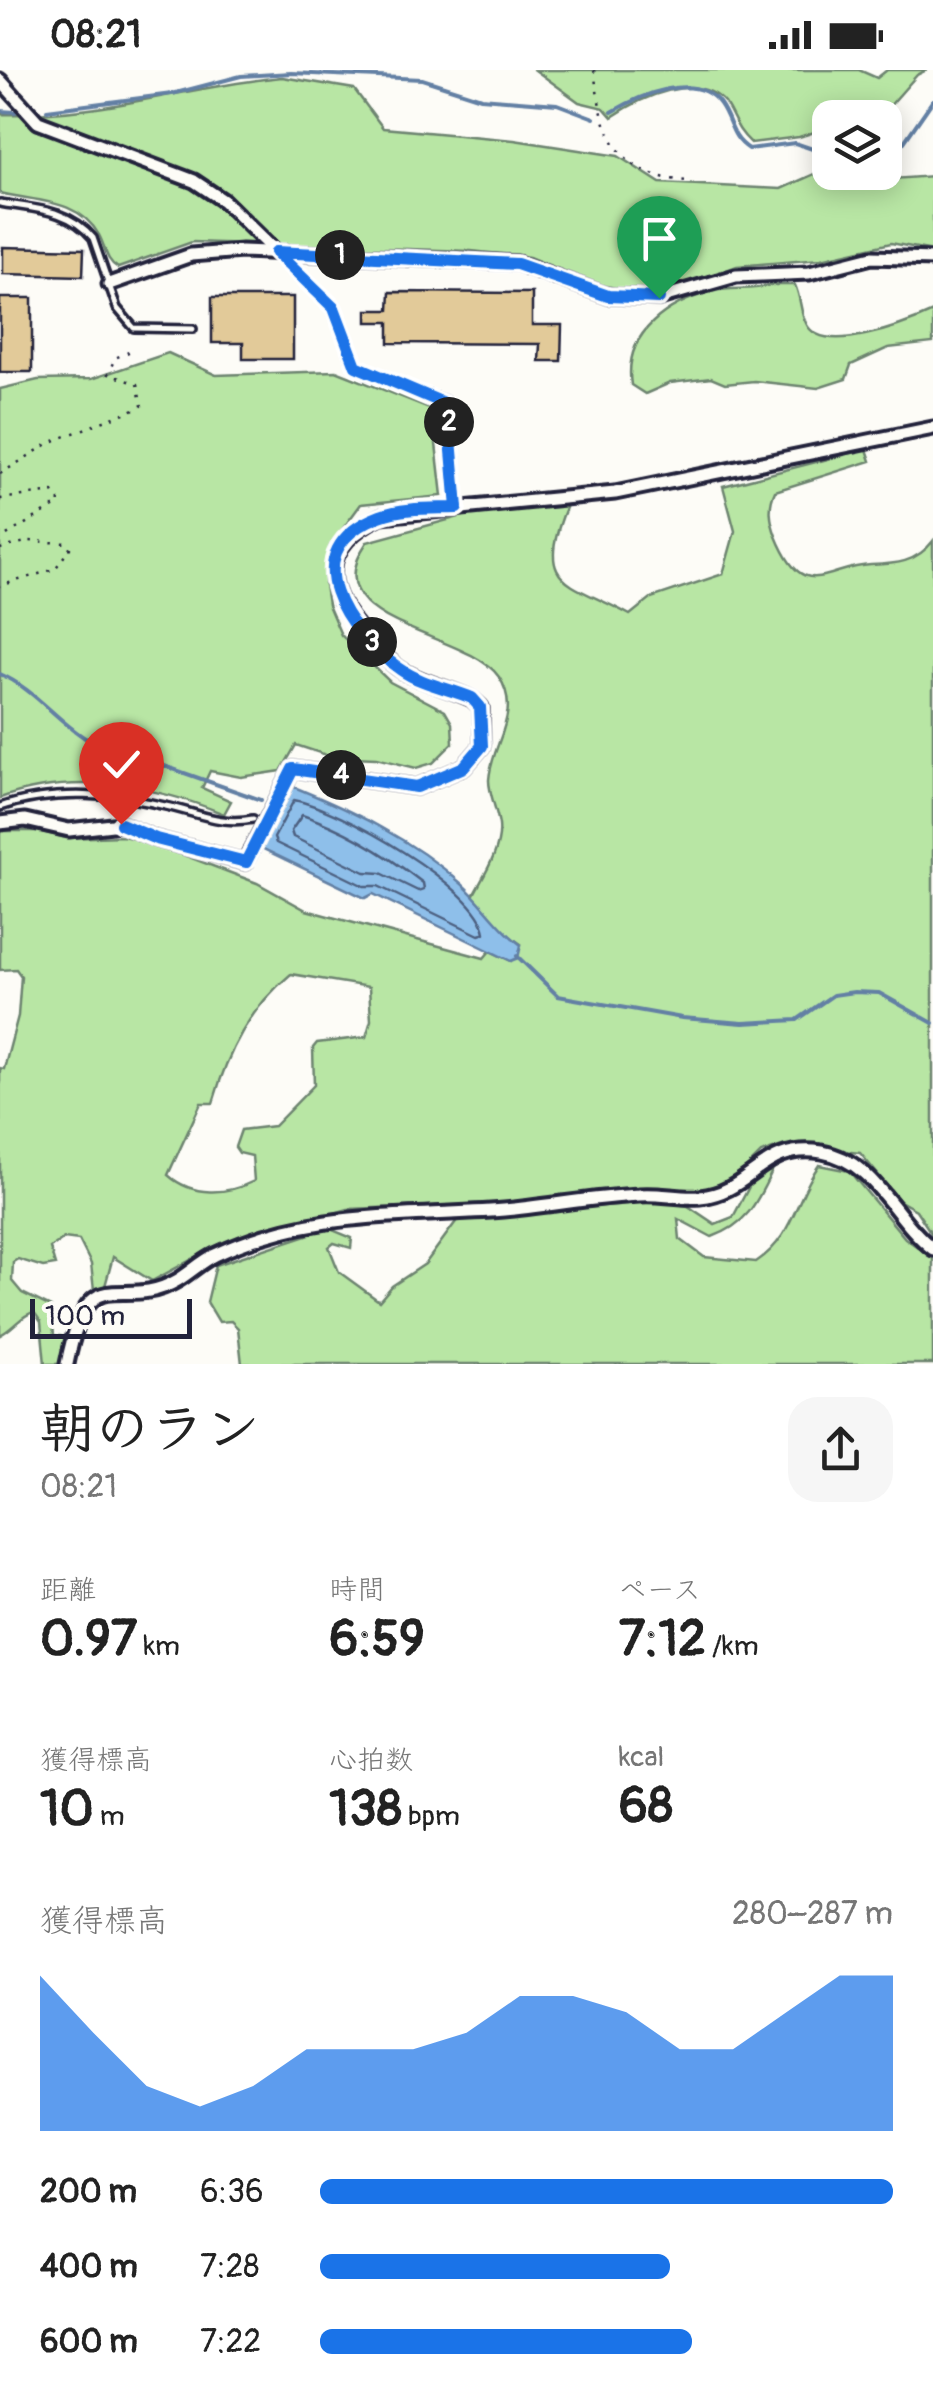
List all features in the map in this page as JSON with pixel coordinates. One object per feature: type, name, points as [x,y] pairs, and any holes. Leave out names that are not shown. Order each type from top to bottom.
[{"type":"street","points":[[0,80],[38,122],[194,181],[224,200],[276,252]]},
{"type":"street","points":[[109,284],[211,251],[276,252],[517,264],[585,290],[636,298],[672,297],[736,276],[809,273],[872,256],[933,259]]},
{"type":"street","points":[[0,824],[25,820],[69,830],[121,824],[156,839],[246,862],[293,769],[417,787],[464,767],[482,746],[480,707],[472,698],[396,666],[342,608],[332,586],[338,553],[367,522],[397,511],[615,493],[933,428]]},
{"type":"street","points":[[68,1364],[86,1308],[105,1292],[156,1288],[231,1248],[308,1223],[362,1214],[504,1210],[646,1194],[705,1197],[733,1188],[766,1159],[797,1150],[849,1159],[869,1176],[907,1227],[933,1249]]},
{"type":"lane","points":[[0,203],[76,220],[92,238],[117,308],[134,328],[193,329]]},
{"type":"lane","points":[[276,252],[334,308],[356,366],[367,374],[444,400],[457,508]]},
{"type":"lane","points":[[0,808],[30,800],[92,796],[143,801],[220,822],[253,820]]},
{"type":"path","points":[[594,70],[602,121],[612,146],[648,173],[689,181]]},
{"type":"path","points":[[0,474],[51,442],[142,406],[134,381],[108,374],[115,358],[133,350]]},
{"type":"path","points":[[0,499],[53,492],[60,503],[0,538]]},
{"type":"path","points":[[0,549],[51,539],[68,543],[70,548],[54,568],[0,586]]},
{"type":"green space","points":[[535,70],[859,70],[877,78],[887,70],[927,70],[917,75],[895,100],[812,100],[812,133],[751,143],[725,103],[714,93],[700,89],[669,90],[612,117],[604,108],[579,102]]},
{"type":"green space","points":[[282,77],[354,89],[383,128],[514,140],[618,156],[660,183],[781,189],[812,175],[812,190],[902,190],[902,178],[933,176],[933,251],[891,243],[821,259],[737,266],[670,291],[642,293],[595,284],[529,257],[471,251],[192,242],[118,268],[108,257],[99,235],[80,214],[55,204],[0,193],[0,114],[72,111]]},
{"type":"green space","points":[[795,285],[806,323],[815,333],[829,338],[866,335],[933,312],[933,343],[888,348],[851,365],[846,379],[818,388],[754,381],[725,384],[711,378],[670,383],[645,394],[631,385],[634,350],[642,335],[666,312],[715,291]]},
{"type":"green space","points":[[168,353],[216,375],[336,371],[432,409],[442,496],[361,504],[330,546],[325,585],[328,605],[341,635],[390,682],[445,711],[452,723],[453,743],[433,763],[416,768],[376,758],[329,756],[296,745],[281,771],[241,777],[210,771],[202,788],[231,801],[224,814],[170,796],[113,785],[56,785],[0,798],[0,389],[38,380],[91,379]]},
{"type":"green space","points":[[867,449],[871,461],[775,491],[771,519],[786,557],[796,570],[817,577],[855,567],[905,561],[920,554],[933,541],[933,1236],[916,1210],[900,1201],[860,1153],[785,1145],[761,1153],[735,1179],[705,1190],[640,1188],[541,1202],[348,1209],[211,1249],[152,1281],[113,1257],[105,1286],[94,1290],[91,1264],[79,1240],[64,1238],[50,1248],[55,1265],[43,1267],[18,1259],[13,1262],[12,1281],[22,1293],[51,1307],[54,1335],[67,1337],[61,1364],[45,1364],[41,1322],[34,1312],[0,1335],[0,1068],[4,1069],[18,1016],[21,976],[16,969],[0,970],[0,831],[38,831],[66,838],[122,836],[147,841],[257,883],[306,910],[484,958],[490,951],[511,961],[521,944],[497,927],[473,896],[498,843],[499,825],[489,780],[507,716],[506,690],[482,661],[375,610],[359,592],[355,570],[367,542],[470,514],[567,505],[557,532],[556,567],[574,587],[630,615],[651,598],[723,574],[735,531],[723,486]],"holes":[[[291,974],[369,987],[371,1020],[366,1037],[317,1043],[313,1048],[314,1085],[274,1126],[241,1130],[235,1147],[239,1153],[252,1156],[254,1181],[210,1192],[188,1187],[168,1175],[201,1103],[213,1103],[242,1032],[276,987]]]},
{"type":"green space","points":[[777,1160],[780,1165],[773,1169],[750,1210],[734,1226],[712,1237],[678,1219],[680,1239],[704,1257],[756,1262],[786,1230],[819,1165],[849,1171],[905,1238],[933,1258],[933,1364],[242,1364],[238,1328],[231,1321],[219,1322],[207,1302],[216,1265],[328,1228],[352,1238],[351,1248],[334,1243],[329,1247],[339,1272],[379,1301],[392,1286],[425,1264],[458,1219],[660,1201],[688,1206],[715,1224],[733,1217],[751,1183]]},
{"type":"water","points":[[289,785],[380,827],[443,868],[521,945],[518,958],[511,961],[373,894],[365,898],[259,847]]},
{"type":"building","points":[[3,247],[84,249],[83,276],[3,274]]},
{"type":"building","points":[[390,292],[532,293],[532,325],[562,325],[561,361],[539,361],[540,344],[389,343],[389,322],[367,322],[367,310],[389,310]]},
{"type":"building","points":[[212,297],[293,297],[293,359],[243,359],[243,343],[212,343]]},
{"type":"building","points":[[0,298],[32,298],[32,372],[0,372]]},
{"type":"waterway","points":[[47,110],[172,94],[241,76],[291,73],[422,79],[481,98],[557,104],[594,118]]},
{"type":"waterway","points":[[612,112],[652,93],[682,87],[697,89],[720,104],[735,134],[749,149],[795,143],[812,149]]},
{"type":"waterway","points":[[902,143],[933,100]]},
{"type":"waterway","points":[[0,111],[15,112]]},
{"type":"waterway","points":[[0,674],[23,687],[85,738],[261,800]]},
{"type":"waterway","points":[[517,956],[558,996],[682,1018],[743,1023],[797,1020],[833,995],[854,992],[879,993],[933,1023]]},
{"type":"route","points":[[121,824],[156,839],[246,862],[293,769],[370,776],[403,787],[417,787],[464,767],[482,746],[483,714],[472,698],[419,679],[396,666],[342,608],[332,586],[338,553],[367,522],[397,511],[457,508],[448,405],[444,400],[367,374],[356,366],[334,308],[276,252],[517,264],[608,296],[659,298]]}]
